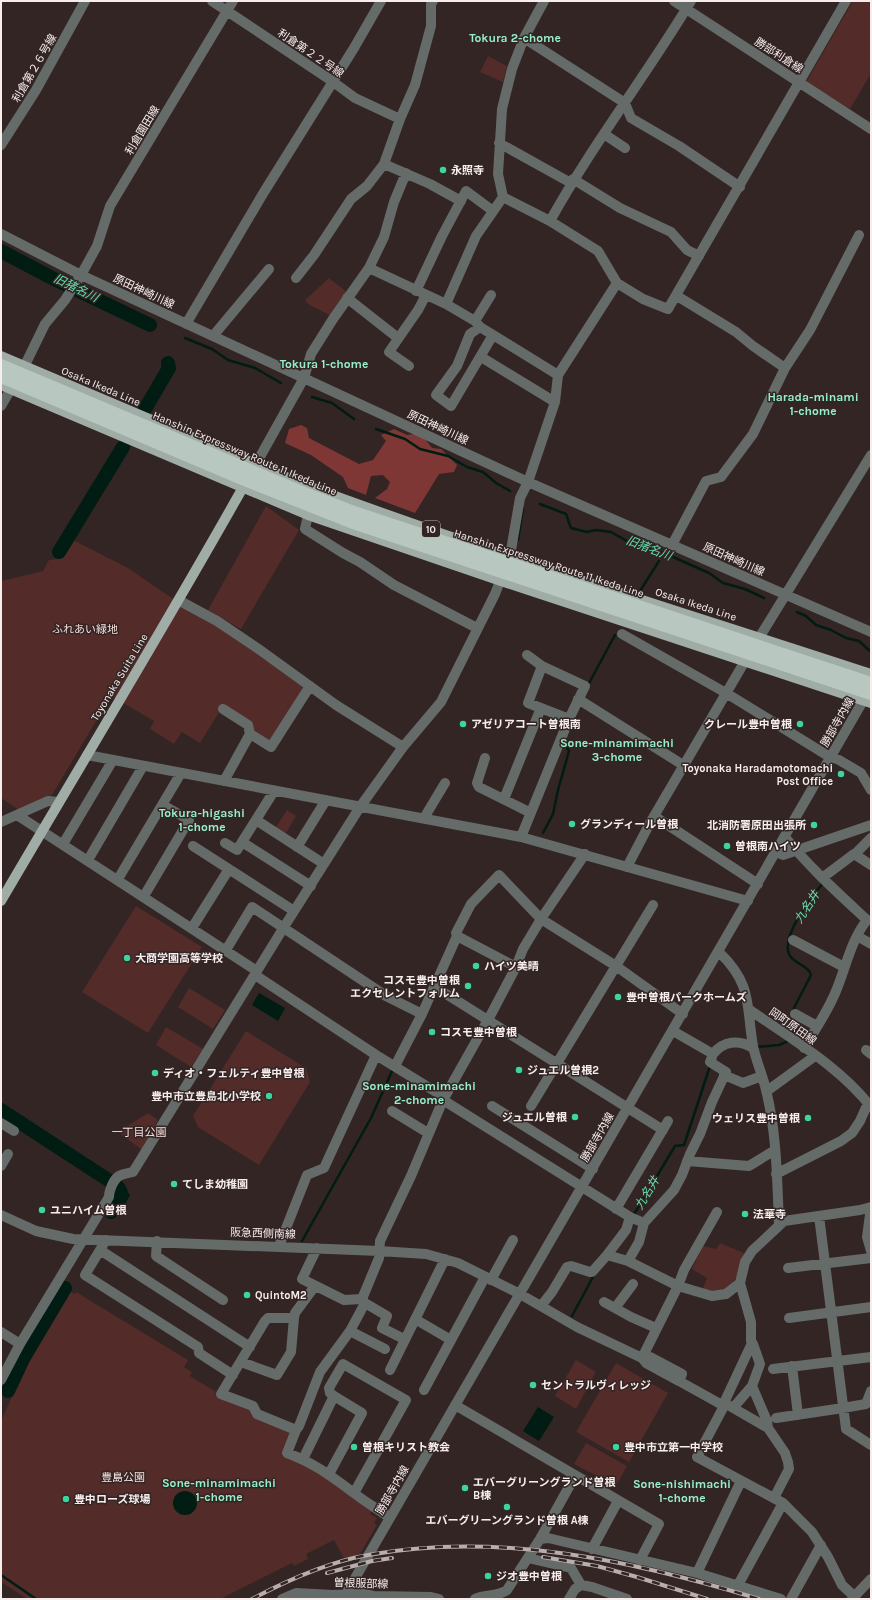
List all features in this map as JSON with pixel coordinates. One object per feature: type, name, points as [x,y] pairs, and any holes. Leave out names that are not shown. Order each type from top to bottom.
[{"type":"highway","name":"Hanshin Expressway Route 11 Ikeda Line","points":[[1,364],[288,486],[357,513],[871,683]]},
{"type":"highway","name":"Hanshin Expressway Route 11 Ikeda Line","points":[[1,377],[242,479],[353,522],[868,699]]},
{"type":"main road","name":"Osaka Ikeda Line","points":[[1,356],[305,485],[352,503],[871,674]]},
{"type":"main road","name":"10","points":[[1,385],[308,515],[500,581],[745,661],[868,699]]},
{"type":"main road","name":"Toyonaka Suita Line","points":[[1,901],[180,601],[256,464]]},
{"type":"street","name":"利倉第２６号線","points":[[1,145],[36,90],[85,1]]},
{"type":"street","name":"利倉第２２号線","points":[[212,1],[355,98],[400,119]]},
{"type":"street","name":"利倉園田線","points":[[1,406],[24,367],[45,324],[70,293],[97,246],[110,206],[233,1]]},
{"type":"street","points":[[186,324],[264,192],[354,48],[381,1]]},
{"type":"street","points":[[296,278],[314,255],[350,199],[367,186],[384,164],[400,119],[415,85],[426,49],[431,26],[431,4],[433,1]]},
{"type":"street","points":[[446,304],[476,236],[503,197],[498,174],[499,143],[504,102],[512,69],[524,38],[544,1]]},
{"type":"street","name":"勝部利倉線","points":[[674,1],[688,5],[800,83],[871,129]]},
{"type":"street","points":[[503,197],[550,221],[598,251],[617,283],[643,299],[668,310],[846,1]]},
{"type":"street","points":[[550,221],[572,181],[625,103],[688,5]]},
{"type":"street","points":[[524,38],[625,103],[631,118],[679,146],[740,187]]},
{"type":"street","points":[[604,134],[625,148]]},
{"type":"street","points":[[499,143],[620,208],[671,232],[687,250],[699,256]]},
{"type":"street","points":[[384,164],[430,184],[461,201]]},
{"type":"street","points":[[256,464],[304,378],[311,354],[347,298],[369,268],[384,237],[394,202],[406,173]]},
{"type":"street","points":[[409,366],[389,352],[418,310],[421,293],[442,236],[466,191],[493,211]]},
{"type":"street","name":"原田神崎川線","points":[[1,234],[79,279],[213,336],[528,482],[871,632]]},
{"type":"street","points":[[672,545],[706,481],[721,477],[753,434],[785,368],[810,330],[859,235]]},
{"type":"street","points":[[369,268],[446,304],[558,375]]},
{"type":"street","points":[[213,336],[269,269]]},
{"type":"street","points":[[1,1380],[20,1344],[82,1239],[109,1197],[109,1191],[119,1176],[132,1172],[360,807],[403,747],[442,702],[500,581],[510,556],[520,498],[528,482],[555,402],[558,375],[617,283]]},
{"type":"street","points":[[490,295],[477,324],[470,334],[457,366],[436,395],[452,406],[493,335]]},
{"type":"street","points":[[677,296],[736,332],[753,346],[785,368]]},
{"type":"street","points":[[347,298],[398,338]]},
{"type":"street","points":[[481,357],[555,402]]},
{"type":"street","points":[[627,867],[654,816],[759,637],[787,595],[871,455]]},
{"type":"street","points":[[308,515],[304,529],[360,562],[394,585],[477,628]]},
{"type":"street","points":[[180,601],[217,621],[336,705],[403,747]]},
{"type":"street","points":[[622,634],[726,693],[825,754],[832,756],[861,774],[871,790]]},
{"type":"street","points":[[521,837],[569,719],[580,700],[585,686],[542,666],[527,656]]},
{"type":"street","points":[[542,666],[528,703],[569,719]]},
{"type":"street","points":[[250,734],[271,746],[310,686]]},
{"type":"street","name":"勝部寺内線","points":[[345,1596],[674,1031],[776,852],[832,756],[868,699],[871,687]]},
{"type":"street","points":[[580,700],[683,766]]},
{"type":"street","points":[[504,800],[541,708]]},
{"type":"street","points":[[223,709],[248,725],[250,734],[224,781]]},
{"type":"street","points":[[87,755],[521,837],[748,901]]},
{"type":"street","points":[[485,758],[477,783],[479,787],[531,813]]},
{"type":"street","points":[[63,844],[113,760]]},
{"type":"street","points":[[88,860],[143,766]]},
{"type":"street","points":[[118,879],[181,773]]},
{"type":"street","points":[[424,818],[445,783]]},
{"type":"street","points":[[225,842],[237,850],[274,791]]},
{"type":"street","points":[[297,847],[326,800]]},
{"type":"street","points":[[1,822],[48,801],[59,802]]},
{"type":"street","points":[[144,896],[189,820],[163,804]]},
{"type":"street","points":[[17,815],[226,950],[256,973],[376,1055],[441,1095],[443,1100],[616,1209],[644,1223]]},
{"type":"street","points":[[654,816],[758,884]]},
{"type":"street","points":[[256,820],[324,864]]},
{"type":"street","points":[[776,852],[782,855],[795,849],[871,825]]},
{"type":"street","points":[[785,837],[822,878],[867,920],[857,936],[836,991],[804,1048]]},
{"type":"street","points":[[822,878],[854,855],[871,838]]},
{"type":"street","points":[[242,842],[311,886]]},
{"type":"street","points":[[193,846],[294,911]]},
{"type":"street","points":[[390,1518],[329,1474],[303,1459],[287,1453],[320,1372],[350,1331],[379,1258],[380,1241],[411,1176],[443,1100],[488,1020],[516,967],[523,949],[584,854]]},
{"type":"street","points":[[854,855],[871,865]]},
{"type":"street","points":[[192,928],[229,869]]},
{"type":"street","points":[[395,1066],[435,987],[457,936],[456,933],[471,904],[499,875],[541,919],[616,966],[683,1014]]},
{"type":"street","points":[[531,1106],[653,905]]},
{"type":"street","points":[[226,950],[252,907],[386,996],[422,1014]]},
{"type":"street","points":[[457,936],[516,967]]},
{"type":"street","points":[[857,936],[871,944]]},
{"type":"street","points":[[793,940],[844,967]]},
{"type":"street","points":[[719,952],[734,968],[740,978],[748,999],[753,1048],[767,1091],[775,1150],[779,1224]]},
{"type":"street","points":[[435,987],[628,1108],[665,1125],[616,1209]]},
{"type":"street","name":"岡町原田線","points":[[750,1010],[815,1056],[869,1101]]},
{"type":"street","points":[[795,1014],[817,1026]]},
{"type":"street","points":[[674,1031],[713,1054]]},
{"type":"street","points":[[628,1261],[639,1242],[644,1223],[674,1190],[682,1175],[726,1072],[710,1062],[713,1054],[721,1046],[732,1042],[743,1043],[753,1048]]},
{"type":"street","points":[[279,1246],[307,1175],[324,1168],[376,1055]]},
{"type":"street","points":[[767,1091],[815,1056]]},
{"type":"street","points":[[724,1075],[743,1083],[762,1076]]},
{"type":"street","points":[[776,1174],[841,1141],[852,1133],[860,1121],[869,1101]]},
{"type":"street","points":[[492,1106],[593,1169]]},
{"type":"street","points":[[392,1111],[428,1133]]},
{"type":"street","points":[[1,1123],[14,1131]]},
{"type":"street","points":[[688,1161],[749,1166],[775,1150]]},
{"type":"street","points":[[1,1165],[8,1154]]},
{"type":"street","points":[[727,1406],[752,1386],[760,1364],[751,1341],[752,1322],[740,1283],[745,1262],[752,1251],[770,1235],[779,1224],[784,1221],[860,1210],[871,1207],[867,1236],[871,1251]]},
{"type":"street","points":[[642,1358],[678,1286],[684,1270],[717,1212]]},
{"type":"street","name":"阪急西側南線","points":[[1,1216],[36,1231],[55,1236],[82,1239],[379,1250],[426,1254],[472,1269],[520,1294],[577,1327],[642,1358],[650,1356],[682,1374],[679,1381],[727,1406]]},
{"type":"street","points":[[819,1216],[846,1429],[871,1445]]},
{"type":"street","points":[[541,1306],[552,1292],[567,1267],[571,1266],[592,1272],[626,1230],[630,1217]]},
{"type":"street","points":[[106,1240],[85,1275],[198,1347],[199,1353],[233,1375]]},
{"type":"street","points":[[424,1390],[451,1340],[488,1278],[513,1240]]},
{"type":"street","points":[[157,1242],[156,1256],[223,1300]]},
{"type":"street","points":[[317,1248],[302,1279],[344,1300],[363,1301],[387,1316],[382,1328],[404,1339]]},
{"type":"street","points":[[100,1250],[250,1347]]},
{"type":"street","points":[[607,1255],[628,1261],[678,1286],[715,1296],[726,1294],[740,1283]]},
{"type":"street","points":[[788,1268],[871,1258]]},
{"type":"street","points":[[390,1370],[404,1339],[445,1259]]},
{"type":"street","points":[[615,1308],[633,1284]]},
{"type":"street","points":[[241,1362],[277,1375],[291,1352],[294,1318],[296,1313],[315,1286]]},
{"type":"street","points":[[604,1302],[656,1328]]},
{"type":"street","points":[[789,1318],[871,1308]]},
{"type":"street","points":[[294,1318],[268,1318],[221,1394],[253,1406],[257,1414],[296,1430]]},
{"type":"street","points":[[416,1318],[451,1340]]},
{"type":"street","points":[[350,1331],[385,1349]]},
{"type":"street","points":[[1,1332],[20,1344]]},
{"type":"street","points":[[752,1343],[727,1406],[697,1457],[778,1500],[812,1532],[821,1545],[842,1585],[853,1598],[871,1579]]},
{"type":"street","points":[[774,1369],[871,1357]]},
{"type":"street","points":[[329,1474],[362,1413],[330,1393],[329,1388],[343,1364],[406,1400],[354,1493]]},
{"type":"street","points":[[792,1366],[798,1415]]},
{"type":"street","points":[[752,1386],[767,1421],[768,1428]]},
{"type":"street","points":[[776,1418],[866,1404],[871,1391]]},
{"type":"street","points":[[303,1459],[334,1396]]},
{"type":"street","points":[[455,1405],[659,1524],[640,1560]]},
{"type":"street","points":[[727,1406],[768,1428],[780,1444],[788,1462],[789,1469],[778,1500],[738,1585]]},
{"type":"street","points":[[475,1599],[491,1595],[499,1595],[507,1590],[540,1539],[575,1476]]},
{"type":"street","points":[[697,1573],[742,1481]]},
{"type":"street","points":[[592,1549],[618,1501]]},
{"type":"street","points":[[540,1539],[548,1538],[697,1573],[781,1599]]},
{"type":"street","points":[[791,1599],[821,1545]]},
{"type":"street","points":[[528,1558],[571,1568],[581,1585]]},
{"type":"street","points":[[569,1599],[575,1589],[581,1585],[592,1587],[627,1599]]},
{"type":"street","name":"曽根服部線","points":[[282,1599],[296,1593],[345,1596],[362,1593],[374,1597],[431,1597],[440,1599]]},
{"type":"green space","points":[[853,1],[871,1],[871,73],[850,109],[806,82]]},
{"type":"green space","points":[[488,56],[507,66],[503,82],[480,72]]},
{"type":"green space","points":[[329,278],[348,293],[331,316],[308,304],[305,300]]},
{"type":"green space","points":[[266,506],[299,530],[241,629],[208,610]]},
{"type":"green space","name":"ふれあい緑地","points":[[71,539],[128,568],[185,607],[222,629],[302,686],[302,693],[272,740],[268,741],[253,732],[223,706],[200,743],[182,732],[174,744],[150,729],[154,721],[111,696],[52,795],[19,810],[1,798],[1,581],[43,571],[49,560],[59,559]]},
{"type":"green space","points":[[287,810],[296,816],[286,833],[276,827]]},
{"type":"green space","points":[[136,906],[202,947],[148,1033],[82,992]]},
{"type":"green space","points":[[189,988],[225,1010],[213,1029],[178,1007]]},
{"type":"green space","points":[[166,1027],[203,1049],[191,1067],[156,1045]]},
{"type":"green space","points":[[246,1031],[306,1068],[310,1082],[259,1165],[198,1127],[193,1116]]},
{"type":"green space","name":"一丁目公園","points":[[148,1113],[158,1120],[142,1150],[118,1132]]},
{"type":"green space","points":[[720,1243],[744,1253],[736,1278],[724,1292],[702,1291],[707,1278],[692,1269],[703,1246],[716,1249]]},
{"type":"green space","name":"豊島公園","points":[[71,1292],[75,1294],[76,1292],[188,1360],[184,1367],[192,1372],[190,1376],[215,1391],[216,1395],[222,1399],[250,1409],[253,1417],[288,1431],[290,1434],[282,1455],[319,1471],[372,1511],[370,1514],[377,1518],[374,1523],[377,1525],[358,1557],[345,1560],[334,1540],[306,1554],[308,1559],[294,1566],[292,1563],[220,1599],[27,1599],[1,1582],[1,1421],[25,1368]]},
{"type":"green space","points":[[576,1360],[596,1372],[576,1409],[555,1396]]},
{"type":"green space","points":[[616,1363],[668,1393],[629,1462],[576,1432]]},
{"type":"green space","points":[[586,1443],[627,1466],[616,1486],[574,1464]]},
{"type":"shaded area","points":[[301,425],[307,428],[309,438],[359,464],[373,460],[386,441],[381,435],[394,429],[407,435],[418,435],[427,441],[432,448],[441,449],[457,465],[454,472],[439,474],[415,513],[375,498],[387,489],[390,482],[383,475],[371,476],[366,495],[348,488],[343,477],[311,455],[285,443],[289,429]]},
{"type":"shaded area","points":[[259,993],[285,1008],[278,1021],[252,1005]]},
{"type":"shaded area","points":[[119,1181],[130,1195],[117,1216],[111,1212],[109,1208],[117,1196],[114,1189]]},
{"type":"shaded area","points":[[538,1407],[554,1417],[539,1441],[523,1431]]},
{"type":"shaded area","points":[[185,1491],[190,1492],[196,1498],[196,1508],[190,1514],[185,1515],[180,1514],[174,1508],[173,1503],[174,1498],[180,1492]]},
{"type":"waterway","name":"旧猪名川","points":[[1,251],[52,278],[150,325]]},
{"type":"waterway","name":"旧猪名川","points":[[185,338],[212,349],[228,360],[255,368],[281,383]]},
{"type":"waterway","points":[[145,409],[169,368],[168,363]]},
{"type":"waterway","name":"旧猪名川","points":[[312,397],[332,403],[354,419]]},
{"type":"waterway","name":"旧猪名川","points":[[376,429],[405,439],[420,449],[448,456],[467,467],[483,472],[496,483],[510,491]]},
{"type":"waterway","points":[[59,552],[123,447]]},
{"type":"waterway","name":"旧猪名川","points":[[540,504],[566,514],[571,528],[587,532],[596,530],[611,532],[634,545],[664,553],[709,573],[723,583],[745,589],[764,598]]},
{"type":"waterway","points":[[518,540],[523,508]]},
{"type":"waterway","points":[[640,591],[659,561]]},
{"type":"waterway","name":"旧猪名川","points":[[797,612],[806,616],[816,625],[831,630],[846,638],[859,641],[871,652]]},
{"type":"waterway","points":[[588,685],[615,635]]},
{"type":"waterway","points":[[543,833],[553,814],[569,751],[565,744],[566,739]]},
{"type":"waterway","name":"九名井","points":[[792,1036],[794,1008],[811,975],[806,968],[791,957],[788,950],[789,941],[792,930],[804,908],[823,883]]},
{"type":"waterway","name":"九名井","points":[[756,1047],[779,1045],[788,1041]]},
{"type":"waterway","name":"九名井","points":[[633,1216],[675,1146],[684,1145],[710,1066]]},
{"type":"waterway","points":[[302,1241],[371,1118],[392,1071]]},
{"type":"waterway","points":[[1,1110],[116,1185],[121,1192],[121,1196],[119,1202],[111,1212]]},
{"type":"waterway","name":"九名井","points":[[572,1316],[594,1275]]},
{"type":"waterway","points":[[8,1391],[23,1359],[65,1288]]},
{"type":"waterway","points":[[1,1575],[36,1599]]},
{"type":"railway","points":[[252,1599],[308,1572],[353,1558],[417,1548],[467,1546],[516,1548],[615,1562],[712,1585],[759,1599]]},
{"type":"railway","points":[[543,1557],[597,1566],[707,1599]]},
{"type":"railway","points":[[327,1573],[372,1561],[392,1558]]},
{"type":"place","name":"永照寺","points":[[443,170]]},
{"type":"place","name":"アゼリアコート曽根南","points":[[463,724]]},
{"type":"place","name":"クレール豊中曽根","points":[[800,724]]},
{"type":"place","name":"Toyonaka Haradamotomachi Post Office","points":[[841,774]]},
{"type":"place","name":"グランディール曽根","points":[[572,824]]},
{"type":"place","name":"北消防署原田出張所","points":[[814,825]]},
{"type":"place","name":"曽根南ハイツ","points":[[727,846]]},
{"type":"place","name":"大商学園高等学校","points":[[127,958]]},
{"type":"place","name":"ハイツ美晴","points":[[476,966]]},
{"type":"place","name":"コスモ豊中曽根 エクセレントフォルム","points":[[468,986]]},
{"type":"place","name":"豊中曽根パークホームズ","points":[[618,997]]},
{"type":"place","name":"コスモ豊中曽根","points":[[432,1032]]},
{"type":"place","name":"ジュエル曽根2","points":[[519,1070]]},
{"type":"place","name":"ディオ・フェルティ豊中曽根","points":[[155,1073]]},
{"type":"place","name":"豊中市立豊島北小学校","points":[[269,1096]]},
{"type":"place","name":"ジュエル曽根","points":[[575,1117]]},
{"type":"place","name":"ウェリス豊中曽根","points":[[808,1118]]},
{"type":"place","name":"てしま幼稚園","points":[[174,1184]]},
{"type":"place","name":"ユニハイム曽根","points":[[42,1210]]},
{"type":"place","name":"法華寺","points":[[745,1214]]},
{"type":"place","name":"QuintoM2","points":[[247,1295]]},
{"type":"place","name":"セントラルヴィレッジ","points":[[533,1385]]},
{"type":"place","name":"曽根キリスト教会","points":[[354,1447]]},
{"type":"place","name":"豊中市立第一中学校","points":[[616,1447]]},
{"type":"place","name":"エバーグリーングランド曽根 B棟","points":[[465,1488]]},
{"type":"place","name":"豊中ローズ球場","points":[[66,1499]]},
{"type":"place","name":"エバーグリーングランド曽根 A棟","points":[[507,1507]]},
{"type":"place","name":"ジオ豊中曽根","points":[[488,1576]]},
{"type":"district","name":"Tokura 2-chome","points":[[515,38]]},
{"type":"district","name":"Tokura 1-chome","points":[[324,364]]},
{"type":"district","name":"Harada-minami 1-chome","points":[[813,404]]},
{"type":"district","name":"Sone-minamimachi 3-chome","points":[[617,750]]},
{"type":"district","name":"Tokura-higashi 1-chome","points":[[202,820]]},
{"type":"district","name":"Sone-minamimachi 2-chome","points":[[419,1093]]},
{"type":"district","name":"Sone-minamimachi 1-chome","points":[[219,1490]]},
{"type":"district","name":"Sone-nishimachi 1-chome","points":[[682,1491]]}]
